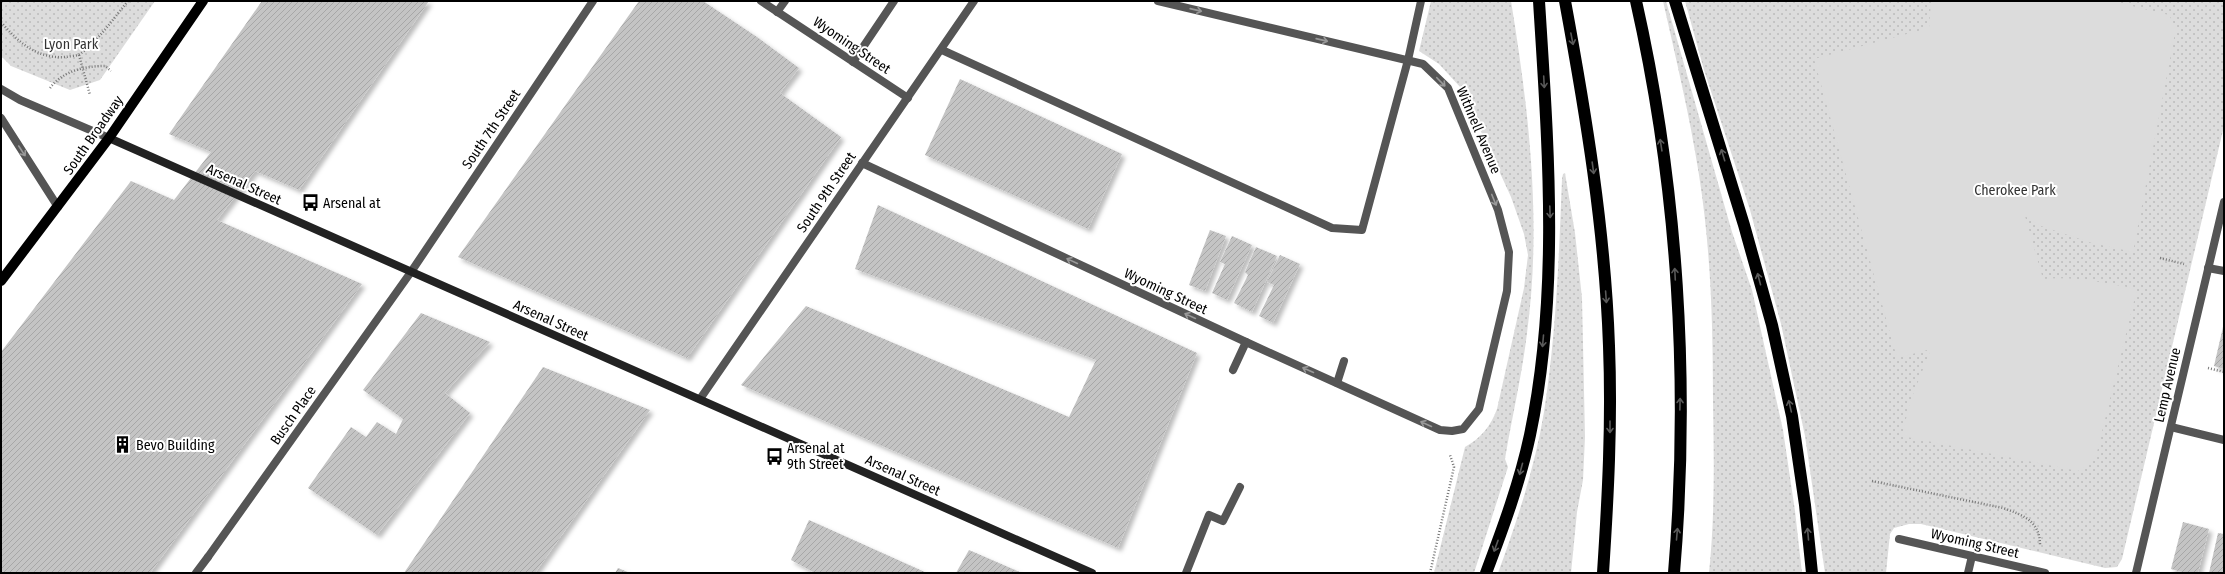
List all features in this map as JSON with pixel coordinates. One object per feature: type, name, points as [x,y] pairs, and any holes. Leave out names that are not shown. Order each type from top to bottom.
[{"type":"highway","points":[[1486,573],[1505,520],[1528,442],[1541,368],[1547,306],[1550,221],[1539,1]]},
{"type":"highway","points":[[1565,1],[1585,109],[1600,220],[1608,330],[1610,469],[1603,573]]},
{"type":"highway","points":[[1636,1],[1662,149],[1675,268],[1680,392],[1679,512],[1674,573]]},
{"type":"highway","points":[[1675,1],[1744,225],[1772,325],[1792,416],[1805,505],[1812,573]]},
{"type":"main road","name":"South Broadway","points":[[1,281],[109,138],[203,1]]},
{"type":"main road","name":"Arsenal Street","points":[[109,138],[1092,573]]},
{"type":"street","name":"South 7th Street","points":[[411,272],[593,1]]},
{"type":"street","name":"Wyoming Street","points":[[761,1],[908,98]]},
{"type":"street","points":[[777,12],[785,1]]},
{"type":"street","points":[[853,62],[894,1]]},
{"type":"street","name":"South 9th Street","points":[[700,400],[862,162],[942,50],[974,1]]},
{"type":"street","name":"Withnell Avenue","points":[[1158,1],[1424,64],[1448,88],[1498,210],[1509,252],[1507,291],[1479,409],[1463,428]]},
{"type":"street","points":[[942,50],[1332,228],[1362,230],[1408,60],[1421,1]]},
{"type":"street","name":"Arsenal Street","points":[[1,89],[20,100],[109,138]]},
{"type":"street","points":[[1,118],[58,207]]},
{"type":"street","name":"Wyoming Street","points":[[862,162],[1246,342],[1440,430],[1452,431],[1463,428]]},
{"type":"street","name":"Lemp Avenue","points":[[2136,573],[2224,202]]},
{"type":"street","points":[[2208,268],[2224,271]]},
{"type":"street","name":"Busch Place","points":[[196,573],[411,272]]},
{"type":"street","points":[[1233,370],[1246,342]]},
{"type":"street","points":[[1337,384],[1344,361]]},
{"type":"street","points":[[2171,427],[2224,440]]},
{"type":"street","points":[[1186,573],[1209,515],[1223,521],[1240,487]]},
{"type":"street","name":"Wyoming Street","points":[[1899,539],[2045,573]]},
{"type":"street","points":[[1968,573],[1972,556]]},
{"type":"path","points":[[1,22],[12,35],[34,52],[51,58],[79,55],[102,32],[128,1]]},
{"type":"path","points":[[79,55],[90,95]]},
{"type":"path","points":[[50,88],[56,79],[64,74],[82,68],[105,66],[111,71]]},
{"type":"path","points":[[2160,258],[2184,264]]},
{"type":"path","points":[[2208,368],[2224,372]]},
{"type":"path","points":[[1430,573],[1454,467],[1450,455]]},
{"type":"path","points":[[1872,481],[2003,508],[2020,514],[2030,520],[2037,528],[2040,545]]},
{"type":"green space","name":"Lyon Park","points":[[1,1],[155,1],[100,80],[70,90],[11,66],[1,56]]},
{"type":"green space","points":[[1431,1],[1511,1],[1528,125],[1533,208],[1533,250],[1527,333],[1505,459],[1508,467],[1474,573],[1434,573],[1465,447],[1485,431],[1497,409],[1524,288],[1528,255],[1524,234],[1511,197],[1461,88],[1439,64],[1419,51]]},
{"type":"green space","points":[[1663,1],[1666,1],[1732,232],[1752,290],[1783,430],[1795,511],[1802,573],[1709,573],[1714,465],[1709,260],[1703,203],[1695,153]]},
{"type":"green space","name":"Cherokee Park","points":[[1685,1],[2224,1],[2224,126],[2122,559],[2117,567],[2105,568],[1921,524],[1909,524],[1894,528],[1890,534],[1886,573],[1825,573],[1805,436],[1781,324],[1750,210],[1704,70]]},
{"type":"green space","name":"Cherokee Park","points":[[1931,1],[2111,1],[2169,15],[2176,28],[2133,252],[2092,243],[2041,226],[2025,216],[2043,279],[2078,279],[2137,289],[2095,460],[2078,471],[1902,436],[1910,402],[1931,349],[1897,358],[1814,59],[1929,28]]},
{"type":"green space","points":[[1565,173],[1575,233],[1582,298],[1585,437],[1583,480],[1577,512],[1571,573],[1498,573],[1525,494],[1536,453],[1544,412],[1554,325],[1562,179],[1563,174]]},
{"type":"building","name":"Bevo Building","points":[[262,1],[429,1],[299,190],[255,171],[217,220],[362,284],[150,573],[1,573],[1,352],[131,181],[174,200],[211,152],[169,134]]},
{"type":"building","points":[[639,1],[703,1],[757,37],[799,68],[780,93],[841,137],[687,358],[458,257]]},
{"type":"building","points":[[960,79],[1122,154],[1088,229],[925,155]]},
{"type":"building","points":[[878,205],[1197,353],[1118,548],[741,385],[806,306],[1069,417],[1096,360],[855,269]]},
{"type":"building","points":[[1210,230],[1226,236],[1205,291],[1189,285]]},
{"type":"building","points":[[1232,236],[1252,245],[1227,300],[1212,293],[1225,264],[1220,262]]},
{"type":"building","points":[[1256,247],[1277,256],[1252,312],[1234,303],[1248,275],[1245,272]]},
{"type":"building","points":[[1280,255],[1300,264],[1273,323],[1259,316],[1274,285],[1267,282]]},
{"type":"building","points":[[421,313],[490,342],[445,393],[470,413],[377,535],[308,488],[351,427],[366,437],[377,422],[396,434],[403,419],[363,390]]},
{"type":"building","points":[[2224,327],[2224,369],[2214,366]]},
{"type":"building","points":[[543,367],[650,410],[535,573],[404,573]]},
{"type":"building","points":[[809,520],[927,573],[815,573],[791,560]]},
{"type":"building","points":[[2183,522],[2209,529],[2198,573],[2186,573],[2171,569]]},
{"type":"building","points":[[2218,533],[2224,534],[2224,573],[2209,573]]},
{"type":"building","points":[[969,550],[1022,573],[956,573]]},
{"type":"building","points":[[618,568],[630,573],[615,573]]},
{"type":"place","name":"Arsenal at","points":[[310,203]]},
{"type":"place","name":"Bevo Building","points":[[123,445]]},
{"type":"place","name":"Arsenal at 9th Street","points":[[774,456]]}]
